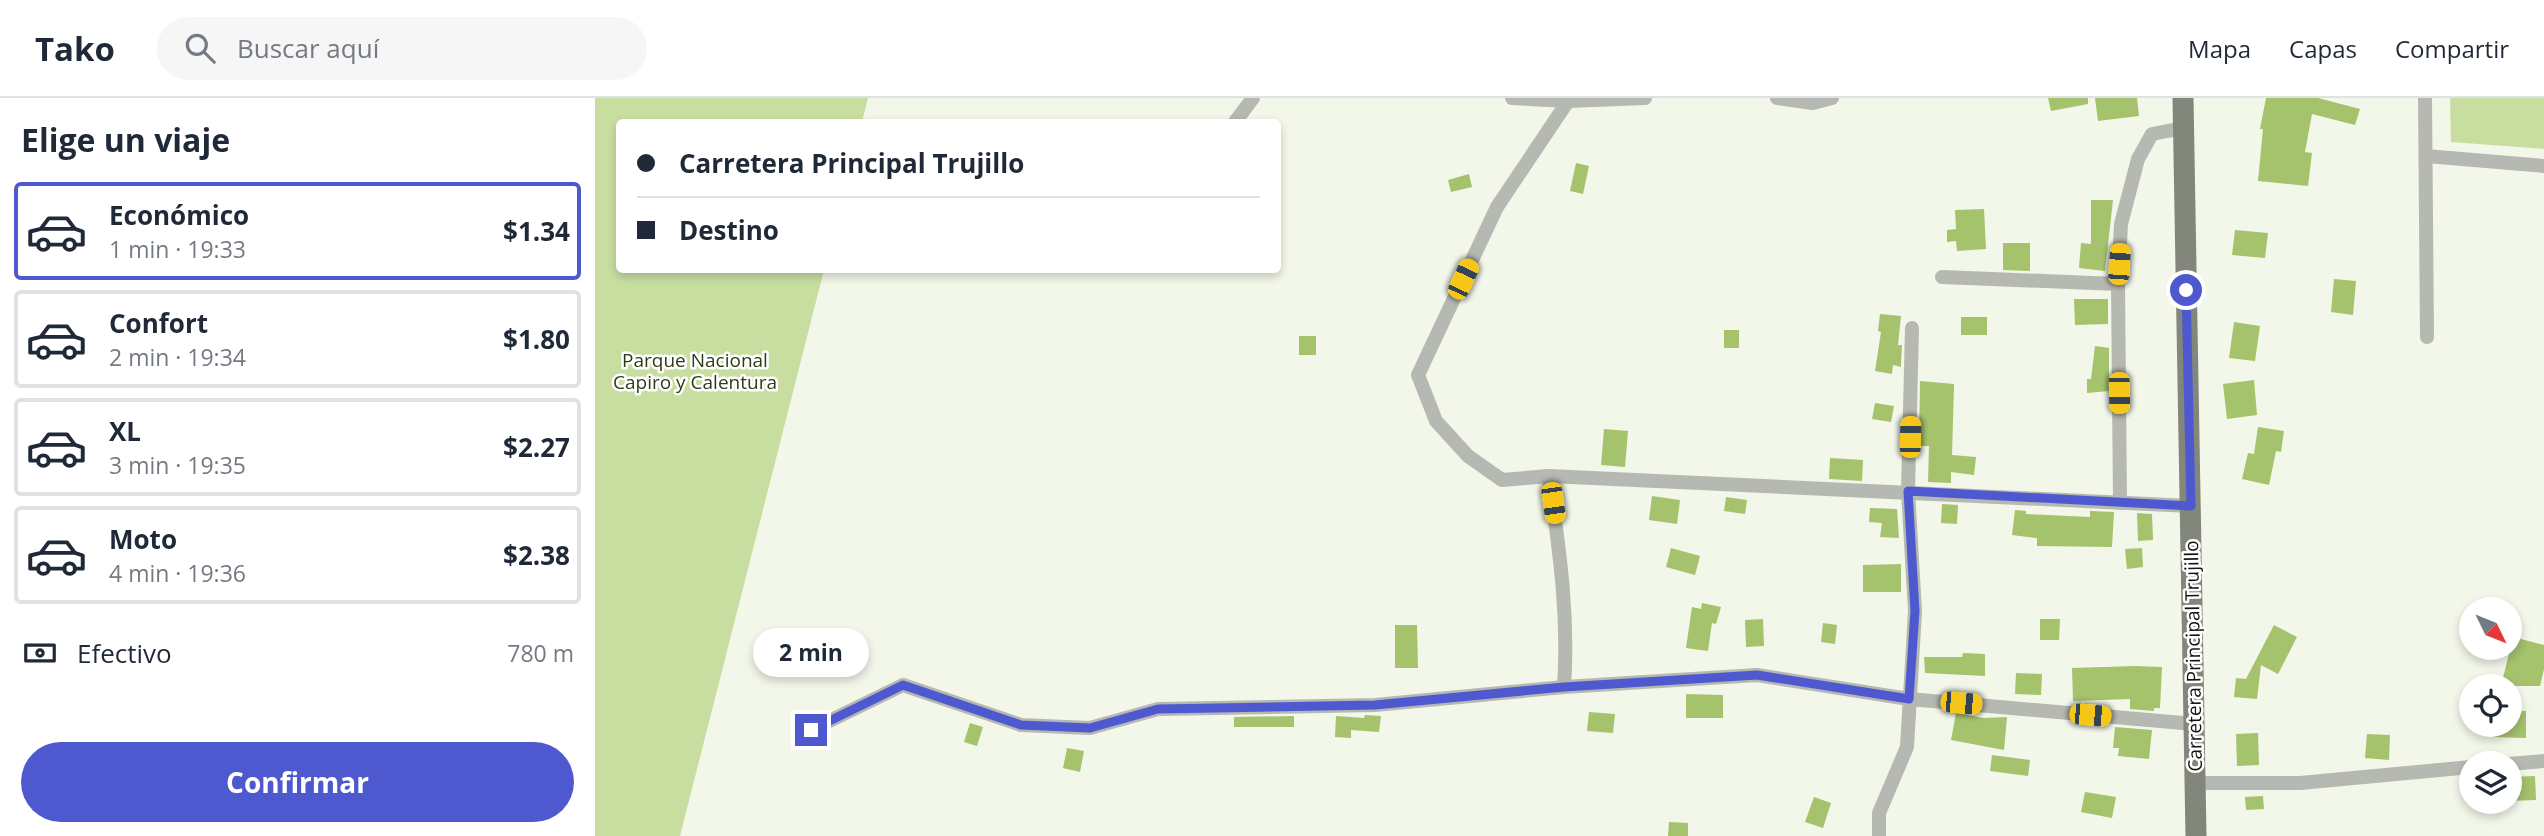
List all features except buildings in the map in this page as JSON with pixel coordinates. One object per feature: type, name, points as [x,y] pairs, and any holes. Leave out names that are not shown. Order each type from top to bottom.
[{"type":"main road","name":"Carretera Principal Trujillo","points":[[2183,98],[2196,836]]},
{"type":"street","points":[[1237,119],[1254,98]]},
{"type":"street","points":[[1512,98],[1568,101],[1645,98]]},
{"type":"street","points":[[1777,98],[1813,103],[1832,98]]},
{"type":"street","points":[[2425,98],[2427,337]]},
{"type":"street","points":[[1568,101],[1497,207],[1418,375],[1436,421],[1468,456],[1502,480],[1549,476],[2191,506]]},
{"type":"street","points":[[2120,503],[2117,284],[2121,224],[2137,159],[2152,134],[2183,128]]},
{"type":"street","points":[[2426,156],[2544,166]]},
{"type":"street","points":[[1942,277],[2117,284]]},
{"type":"street","points":[[1879,836],[1879,813],[1907,747],[1915,611],[1908,491],[1912,328]]},
{"type":"street","points":[[1549,476],[1564,584],[1567,639],[1564,687]]},
{"type":"street","points":[[811,730],[903,685],[1021,725],[1090,728],[1158,709],[1375,705],[1564,687],[1757,675],[1909,699],[2194,724]]},
{"type":"street","points":[[2522,763],[2544,761]]},
{"type":"street","points":[[2196,783],[2300,783],[2459,768]]},
{"type":"green space","name":"Parque Nacional Capiro y Calentura","points":[[595,98],[868,98],[863,119],[616,119],[616,273],[823,273],[680,836],[595,836]]},
{"type":"green space","points":[[2450,98],[2544,98],[2544,149],[2451,142]]},
{"type":"route","points":[[811,730],[903,685],[1021,725],[1090,728],[1158,709],[1375,705],[1564,687],[1757,675],[1909,699],[1915,611],[1908,491],[2191,506],[2186,290]]}]
